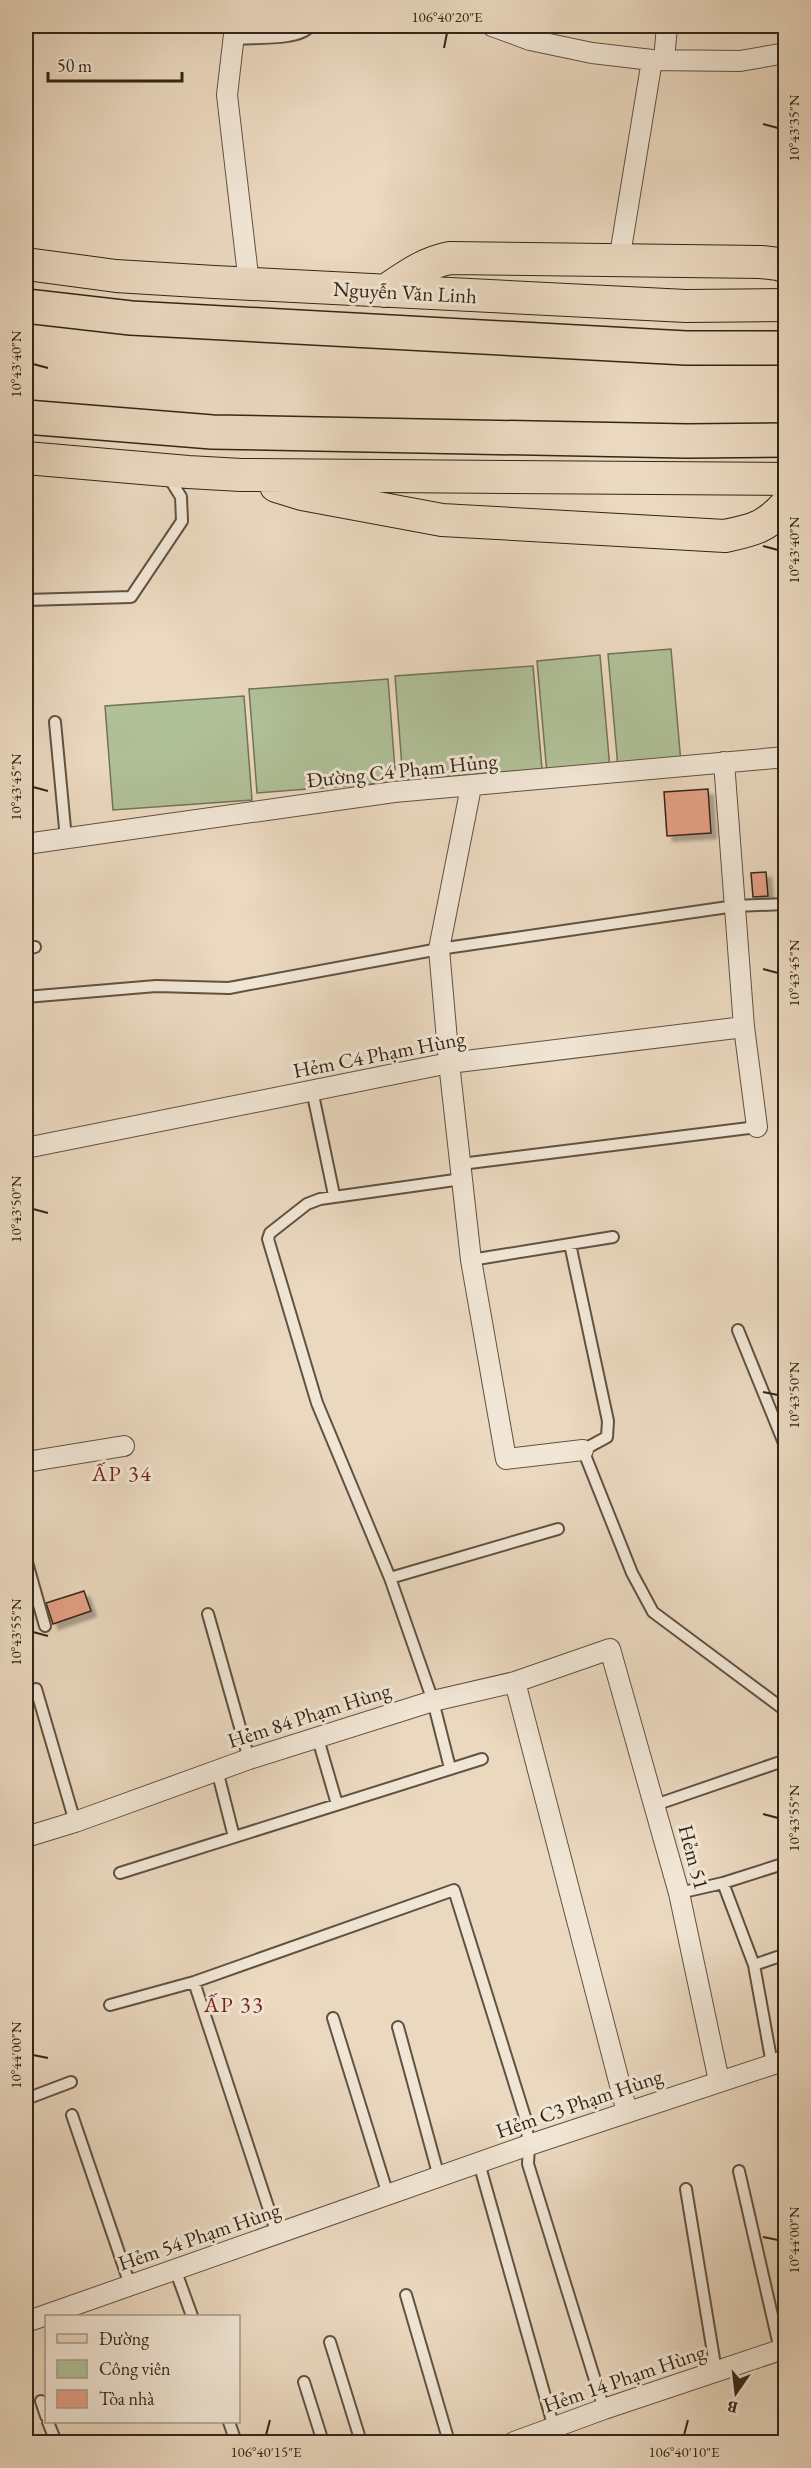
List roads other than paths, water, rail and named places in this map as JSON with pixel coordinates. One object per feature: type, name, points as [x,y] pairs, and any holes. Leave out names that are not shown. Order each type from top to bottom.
[{"type":"highway","name":"Nguyễn Văn Linh","points":[[26,306],[130,318],[686,348],[786,348]]},
{"type":"highway","points":[[26,417],[212,432],[687,441],[786,440]]},
{"type":"main road","points":[[385,291],[417,269],[433,261],[450,258],[761,262],[786,267]]},
{"type":"main road","name":"Nguyễn Văn Linh","points":[[26,264],[116,276],[249,284],[686,306],[786,305]]},
{"type":"main road","points":[[26,458],[241,475],[786,479]]},
{"type":"main road","points":[[241,475],[302,494],[441,520],[494,524],[725,536],[751,531],[772,520],[786,505]]},
{"type":"street","points":[[492,26],[530,40],[591,53],[658,60],[740,61],[786,52]]},
{"type":"street","points":[[620,261],[658,60],[667,26]]},
{"type":"street","points":[[235,32],[228,95],[249,284]]},
{"type":"street","name":"Đường C4 Phạm Hủng","points":[[26,844],[394,792],[471,787],[786,757]]},
{"type":"street","points":[[724,762],[744,1027],[757,1127]]},
{"type":"street","points":[[471,787],[439,949],[471,1260],[506,1459],[583,1450]]},
{"type":"street","name":"Hẻm C4 Phạm Hùng","points":[[26,1148],[449,1063],[744,1027]]},
{"type":"street","points":[[26,1462],[124,1446]]},
{"type":"street","name":"Hẻm 84 Phạm Hùng","points":[[26,1837],[75,1822],[249,1759],[433,1701],[515,1682],[610,1648]]},
{"type":"street","name":"Hẻm 51","points":[[610,1648],[679,1893],[719,2081]]},
{"type":"street","points":[[515,1682],[627,2112]]},
{"type":"street","name":"Hẻm C3 Phạm Hùng","points":[[388,2195],[529,2145],[779,2062]]},
{"type":"street","name":"Hẻm 54 Phạm Hùng","points":[[57,2315],[79,2310],[130,2285],[388,2195]]},
{"type":"street","name":"Hẻm 54 Phạm Hùng","points":[[26,2322],[45,2318]]},
{"type":"street","name":"Hẻm 14 Phạm Hùng","points":[[514,2442],[783,2349]]},
{"type":"lane","points":[[235,32],[293,36],[310,26]]},
{"type":"lane","points":[[26,600],[131,597],[182,521],[182,497],[165,470]]},
{"type":"lane","points":[[55,722],[66,839]]},
{"type":"lane","points":[[26,997],[156,986],[229,988],[439,949],[735,906],[786,904]]},
{"type":"lane","points":[[312,1090],[334,1195]]},
{"type":"lane","points":[[450,1768],[433,1701],[390,1578],[317,1403],[268,1239],[270,1233],[307,1204],[334,1195],[462,1171],[757,1127]]},
{"type":"lane","points":[[471,1260],[613,1237]]},
{"type":"lane","points":[[570,1244],[608,1421],[607,1437],[583,1450],[632,1573],[653,1612],[786,1711]]},
{"type":"lane","points":[[738,1330],[786,1448]]},
{"type":"lane","points":[[390,1578],[558,1529]]},
{"type":"lane","points":[[26,1558],[45,1626]]},
{"type":"lane","points":[[208,1614],[249,1759]]},
{"type":"lane","points":[[36,1689],[75,1822]]},
{"type":"lane","points":[[318,1739],[337,1804]]},
{"type":"lane","points":[[120,1874],[482,1759]]},
{"type":"lane","points":[[655,1805],[786,1760]]},
{"type":"lane","points":[[218,1770],[234,1837]]},
{"type":"lane","points":[[679,1893],[723,1883],[786,1863]]},
{"type":"lane","points":[[723,1883],[753,1965],[779,2062]]},
{"type":"lane","points":[[110,2005],[195,1982],[454,1890],[525,2117],[529,2145],[528,2163],[604,2409]]},
{"type":"lane","points":[[753,1965],[786,1954]]},
{"type":"lane","points":[[195,1982],[277,2234]]},
{"type":"lane","points":[[333,2018],[388,2195]]},
{"type":"lane","points":[[398,2027],[439,2177]]},
{"type":"lane","points":[[26,2099],[71,2082]]},
{"type":"lane","points":[[72,2115],[130,2285]]},
{"type":"lane","points":[[479,2163],[554,2428]]},
{"type":"lane","points":[[739,2171],[783,2349]]},
{"type":"lane","points":[[686,2188],[716,2371]]},
{"type":"lane","points":[[175,2269],[192,2315]]},
{"type":"lane","points":[[406,2295],[448,2442]]},
{"type":"lane","points":[[330,2342],[361,2442]]},
{"type":"lane","points":[[304,2382],[323,2442]]},
{"type":"lane","points":[[41,2401],[45,2413]]},
{"type":"lane","points":[[49,2423],[56,2442]]},
{"type":"lane","points":[[229,2423],[234,2442]]},
{"type":"district","name":"ẤP 34","points":[[122,1473]]},
{"type":"district","name":"ẤP 33","points":[[234,2004]]}]
